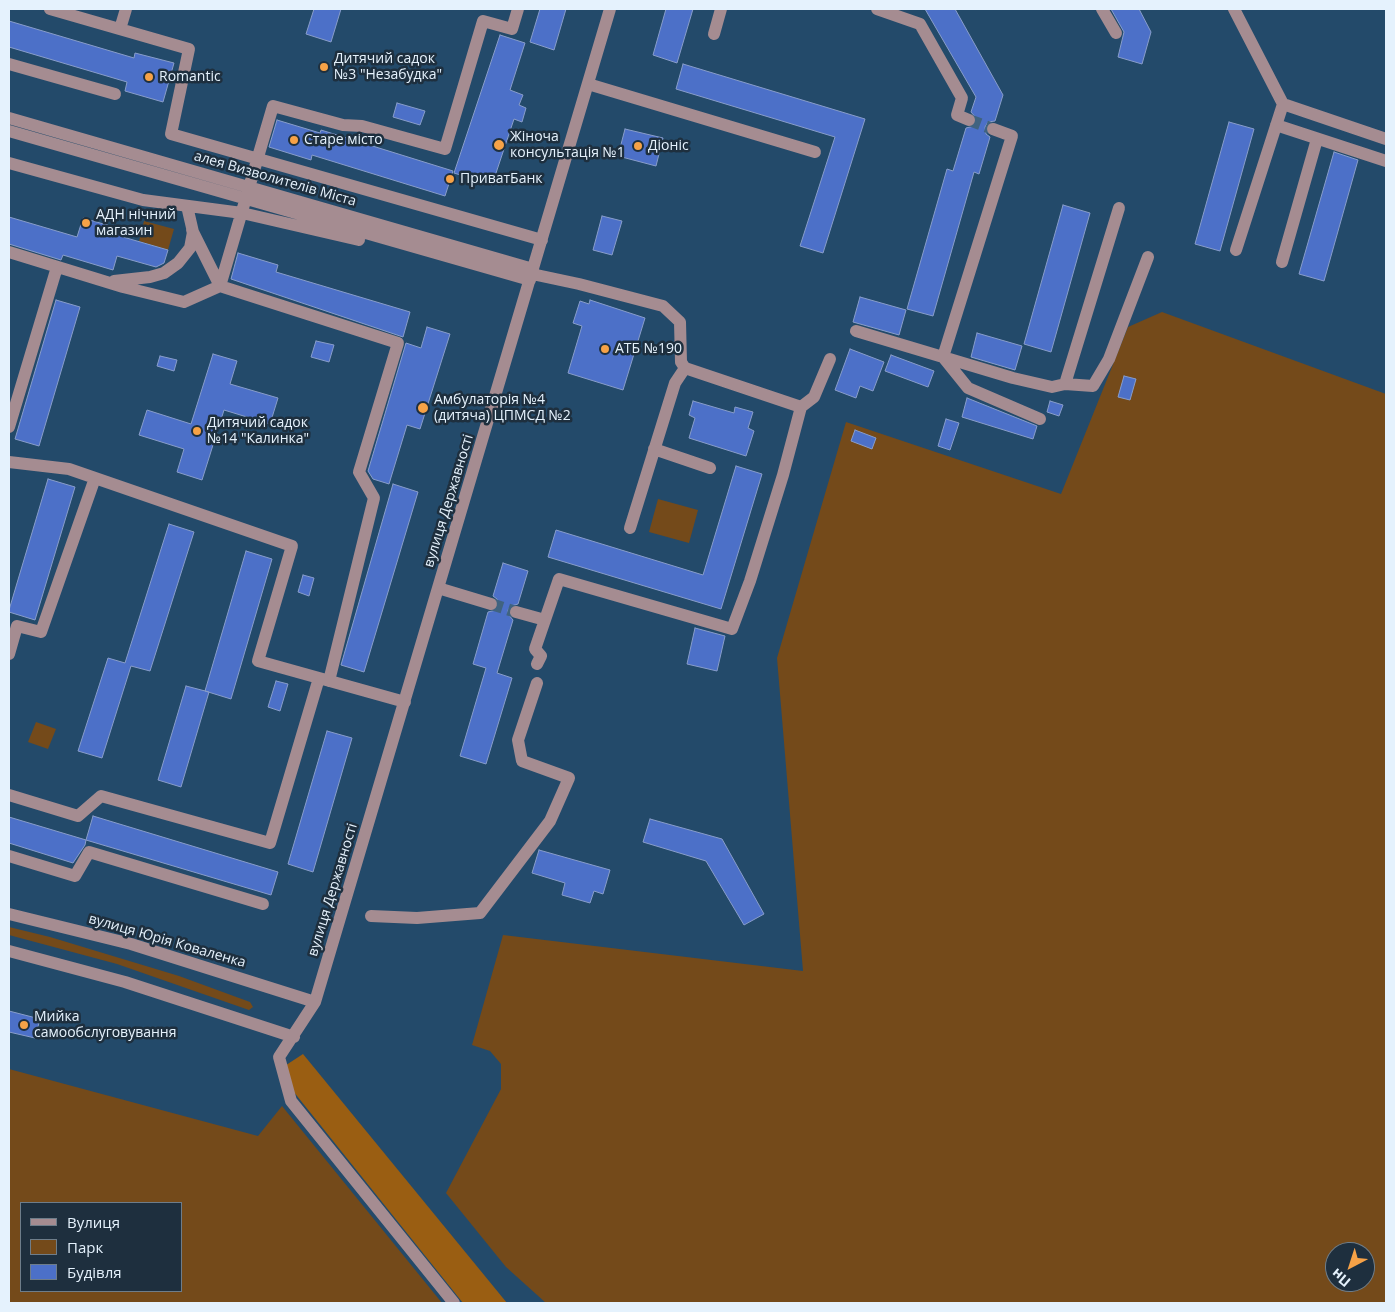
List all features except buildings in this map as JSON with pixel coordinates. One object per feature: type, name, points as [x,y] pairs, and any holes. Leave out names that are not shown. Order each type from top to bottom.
[{"type":"street","points":[[50,9],[190,49],[171,134],[542,240]]},
{"type":"street","points":[[120,29],[126,9]]},
{"type":"street","points":[[220,286],[273,106],[343,125],[362,126],[445,149],[483,21],[512,29],[518,9]]},
{"type":"street","name":"вулиця Державності","points":[[454,1303],[291,1101],[279,1057],[294,1037],[315,1002],[610,9]]},
{"type":"street","points":[[714,34],[721,9]]},
{"type":"street","points":[[877,9],[920,24],[962,98],[957,115],[969,120]]},
{"type":"street","points":[[1102,9],[1116,33]]},
{"type":"street","points":[[1234,9],[1283,104],[1386,139]]},
{"type":"street","points":[[9,64],[115,94]]},
{"type":"street","points":[[588,84],[814,152]]},
{"type":"street","points":[[1236,250],[1283,104]]},
{"type":"street","name":"алея Визволителів Міста","points":[[9,118],[248,193],[531,278]]},
{"type":"street","points":[[1331,143],[1338,123]]},
{"type":"street","points":[[1276,125],[1386,161]]},
{"type":"street","points":[[943,357],[1012,136],[993,128]]},
{"type":"street","name":"алея Визволителів Міста","points":[[9,131],[248,193]]},
{"type":"street","points":[[1282,262],[1317,138]]},
{"type":"street","points":[[9,163],[143,200],[242,213],[531,278],[579,284],[663,306],[680,322],[681,362],[685,368],[801,407]]},
{"type":"street","points":[[187,206],[192,230],[220,286]]},
{"type":"street","points":[[1065,384],[1119,208]]},
{"type":"street","points":[[107,282],[150,277],[164,273],[178,263],[190,248],[192,230]]},
{"type":"street","points":[[9,252],[107,282],[184,302],[220,286],[398,343],[359,472],[374,498],[324,680],[270,843],[101,796],[78,816],[9,795]]},
{"type":"street","points":[[856,331],[1052,387],[1065,384],[1093,386],[1109,358],[1148,257]]},
{"type":"street","points":[[9,427],[57,267]]},
{"type":"street","points":[[943,357],[968,388],[1040,419]]},
{"type":"street","points":[[537,664],[541,656],[535,649],[559,579],[732,629],[750,581],[778,493],[801,407],[814,397],[830,359]]},
{"type":"street","points":[[630,528],[675,384],[685,368]]},
{"type":"street","points":[[654,449],[710,468]]},
{"type":"street","points":[[9,462],[68,470],[95,478],[292,546],[258,661],[404,702]]},
{"type":"street","points":[[9,654],[17,626],[41,632],[95,478]]},
{"type":"street","points":[[438,588],[491,604]]},
{"type":"street","points":[[516,612],[544,620]]},
{"type":"street","points":[[371,916],[417,918],[480,912],[550,821],[569,778],[522,761],[518,740],[537,683]]},
{"type":"street","points":[[9,856],[75,876],[89,852],[263,904]]},
{"type":"street","name":"вулиця Юрія Коваленка","points":[[9,914],[131,944],[315,1002]]},
{"type":"street","points":[[9,951],[125,982],[294,1037]]},
{"type":"green space","points":[[144,221],[174,229],[168,250],[139,241]]},
{"type":"green space","points":[[1162,312],[1386,394],[1386,1303],[546,1303],[506,1267],[446,1193],[501,1089],[501,1064],[490,1051],[472,1045],[503,935],[803,971],[777,658],[846,422],[1061,494],[1128,327]]},
{"type":"green space","points":[[658,499],[698,510],[689,543],[649,532]]},
{"type":"green space","points":[[36,722],[56,729],[48,749],[28,742]]},
{"type":"green space","points":[[9,927],[50,937],[179,976],[250,1002],[253,1007],[249,1010],[117,964],[9,935]]},
{"type":"green space","points":[[9,1069],[258,1136],[282,1106],[442,1303],[9,1303]]},
{"type":"shaded area","points":[[303,1054],[507,1303],[463,1303],[277,1071]]},
{"type":"tunnel","points":[[969,120],[993,129]]},
{"type":"tunnel","points":[[491,604],[516,612]]},
{"type":"place","name":"Дитячий садок №3 \"Незабудка\"","points":[[324,67]]},
{"type":"place","name":"Romantic","points":[[149,77]]},
{"type":"place","name":"Старе місто","points":[[294,140]]},
{"type":"place","name":"Жіноча консультація №1","points":[[499,145]]},
{"type":"place","name":"Діоніс","points":[[638,146]]},
{"type":"place","name":"ПриватБанк","points":[[450,179]]},
{"type":"place","name":"АДН нічний магазин","points":[[86,223]]},
{"type":"place","name":"АТБ №190","points":[[605,349]]},
{"type":"place","name":"Амбулаторія №4 (дитяча) ЦПМСД №2","points":[[423,408]]},
{"type":"place","name":"Дитячий садок №14 \"Калинка\"","points":[[197,431]]},
{"type":"place","name":"Мийка самообслуговування","points":[[24,1025]]}]
